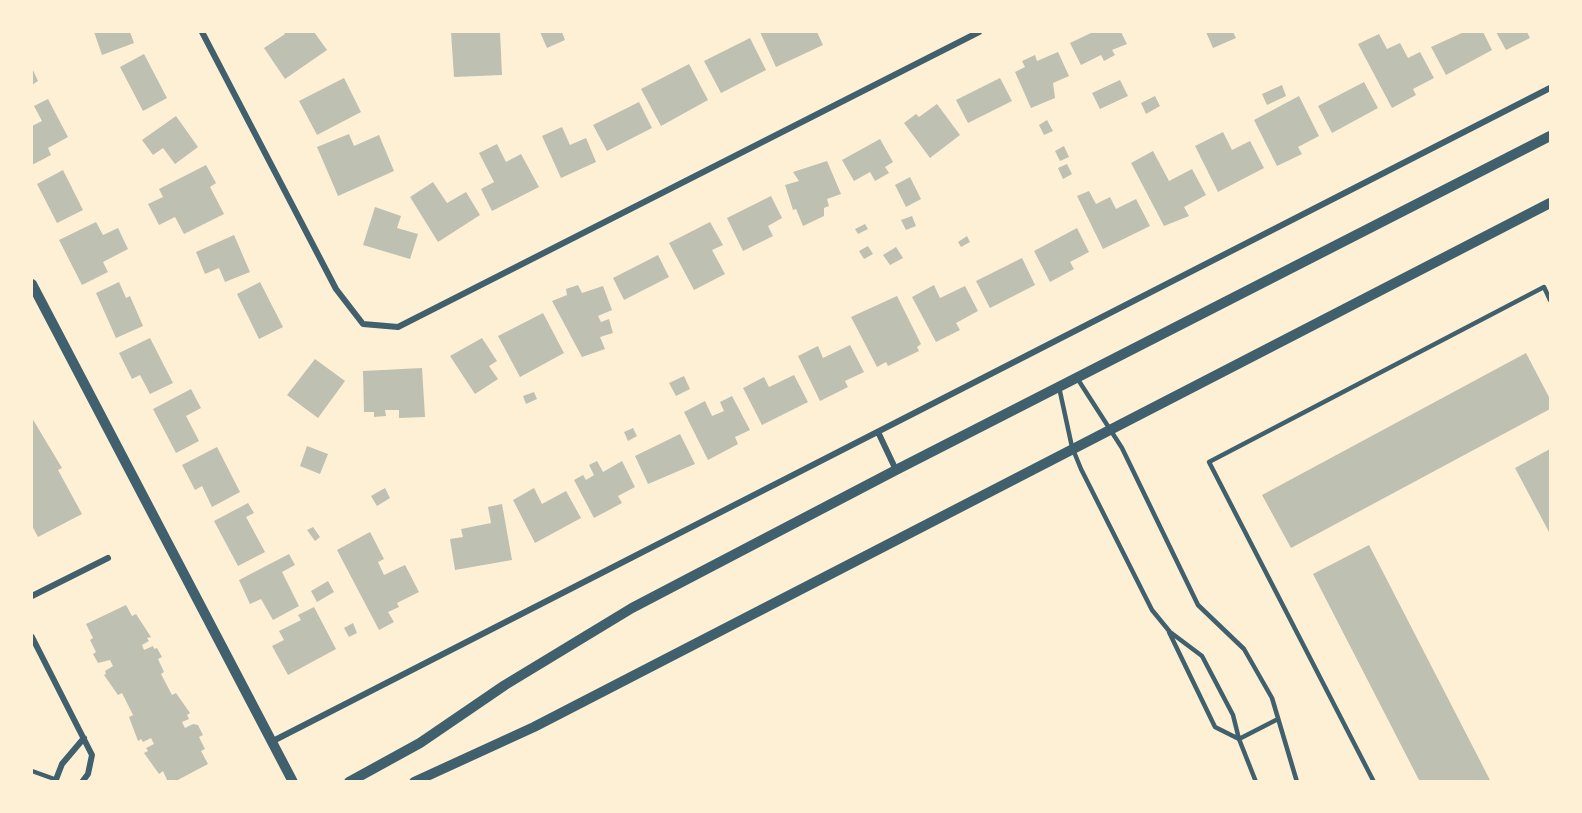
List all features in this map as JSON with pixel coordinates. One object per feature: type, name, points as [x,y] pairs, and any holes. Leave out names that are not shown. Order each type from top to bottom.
[{"type":"street","points":[[202,32],[336,289],[363,324],[398,327],[979,32]]},
{"type":"street","points":[[273,741],[1551,88]]},
{"type":"street","points":[[349,782],[420,743],[505,685],[632,608],[896,470],[1551,136]]},
{"type":"street","points":[[414,782],[534,727],[1072,447],[1551,203]]},
{"type":"street","points":[[32,284],[293,782]]},
{"type":"street","points":[[878,432],[896,470]]},
{"type":"street","points":[[32,596],[108,558]]},
{"type":"street","points":[[32,636],[92,755],[88,774],[82,782]]},
{"type":"street","points":[[56,781],[63,764],[84,738]]},
{"type":"lane","points":[[1374,782],[1209,462],[1544,287],[1551,300]]},
{"type":"lane","points":[[1077,378],[1110,429],[1198,605],[1244,649],[1272,698],[1297,782]]},
{"type":"lane","points":[[1059,387],[1072,447],[1152,610],[1169,631],[1215,727],[1239,739]]},
{"type":"lane","points":[[1169,631],[1202,656],[1233,715],[1239,739],[1256,782]]},
{"type":"lane","points":[[1239,739],[1278,719]]},
{"type":"lane","points":[[32,771],[56,781]]},
{"type":"building","points":[[94,32],[130,32],[134,43],[102,55]]},
{"type":"building","points":[[283,32],[314,32],[327,50],[285,79],[264,48],[285,34]]},
{"type":"building","points":[[451,32],[500,32],[502,75],[454,77]]},
{"type":"building","points":[[540,32],[562,32],[565,40],[547,48]]},
{"type":"building","points":[[760,32],[817,32],[823,45],[776,67]]},
{"type":"building","points":[[1093,32],[1121,32],[1127,44],[1112,50],[1115,55],[1104,61],[1101,55],[1081,65],[1070,43]]},
{"type":"building","points":[[1206,32],[1233,32],[1236,38],[1213,48]]},
{"type":"building","points":[[1464,32],[1483,32],[1492,50],[1446,75],[1431,47]]},
{"type":"building","points":[[1496,32],[1527,32],[1530,38],[1506,50]]},
{"type":"building","points":[[1379,34],[1387,49],[1400,43],[1408,58],[1420,52],[1434,78],[1413,89],[1416,95],[1392,108],[1358,44]]},
{"type":"building","points":[[750,38],[766,70],[721,93],[704,61]]},
{"type":"building","points":[[1058,52],[1069,76],[1053,83],[1055,98],[1031,108],[1015,72],[1025,67],[1022,61],[1035,55],[1037,61]]},
{"type":"building","points":[[144,54],[167,98],[143,111],[120,67]]},
{"type":"building","points":[[689,64],[708,100],[661,126],[641,89]]},
{"type":"building","points":[[32,68],[38,81],[32,85]]},
{"type":"building","points":[[344,78],[361,112],[317,135],[299,101]]},
{"type":"building","points":[[1000,78],[1012,101],[968,123],[956,100]]},
{"type":"building","points":[[1120,80],[1128,96],[1100,109],[1092,93]]},
{"type":"building","points":[[1364,82],[1378,108],[1332,133],[1318,106]]},
{"type":"building","points":[[1282,85],[1286,96],[1267,105],[1262,94]]},
{"type":"building","points":[[1155,96],[1160,106],[1146,114],[1141,103]]},
{"type":"building","points":[[1299,96],[1319,136],[1298,147],[1302,154],[1277,166],[1254,120]]},
{"type":"building","points":[[48,99],[68,137],[48,148],[51,155],[32,165],[32,126],[42,121],[34,106]]},
{"type":"building","points":[[639,102],[652,128],[607,151],[593,125]]},
{"type":"building","points":[[937,104],[960,135],[930,158],[904,123],[916,114],[919,117]]},
{"type":"building","points":[[176,116],[198,147],[175,164],[163,148],[153,155],[142,140]]},
{"type":"building","points":[[1047,120],[1053,131],[1044,135],[1039,125]]},
{"type":"building","points":[[562,127],[570,145],[586,138],[596,162],[561,178],[542,136]]},
{"type":"building","points":[[1223,132],[1232,150],[1250,141],[1264,168],[1218,192],[1195,146]]},
{"type":"building","points":[[349,134],[354,146],[379,135],[394,171],[338,196],[317,147]]},
{"type":"building","points":[[880,139],[893,162],[885,167],[889,173],[875,181],[870,172],[854,181],[842,160]]},
{"type":"building","points":[[497,144],[506,162],[521,154],[539,187],[492,211],[481,189],[494,182],[479,153]]},
{"type":"building","points":[[1064,146],[1069,157],[1060,161],[1055,151]]},
{"type":"building","points":[[1153,151],[1169,181],[1192,169],[1206,195],[1184,207],[1189,216],[1164,226],[1131,163]]},
{"type":"building","points":[[827,161],[841,194],[827,199],[829,206],[824,208],[824,216],[803,226],[796,209],[793,210],[785,185],[799,181],[793,172]]},
{"type":"building","points":[[1067,164],[1072,174],[1063,179],[1058,168]]},
{"type":"building","points":[[206,165],[216,183],[210,187],[224,214],[184,234],[175,217],[159,225],[148,204],[163,197],[159,189]]},
{"type":"building","points":[[63,170],[83,210],[57,223],[37,184]]},
{"type":"building","points":[[910,177],[921,199],[906,207],[895,185]]},
{"type":"building","points":[[433,182],[447,203],[466,192],[480,215],[438,242],[410,197]]},
{"type":"building","points":[[1089,191],[1096,204],[1110,197],[1116,209],[1136,199],[1150,226],[1103,249],[1077,196]]},
{"type":"building","points":[[771,196],[782,218],[768,226],[773,236],[743,251],[727,218]]},
{"type":"building","points":[[375,207],[401,216],[397,228],[418,234],[410,259],[363,245]]},
{"type":"building","points":[[912,216],[916,226],[906,230],[901,220]]},
{"type":"building","points":[[96,222],[103,235],[118,228],[128,249],[103,262],[108,272],[82,285],[59,240]]},
{"type":"building","points":[[710,222],[723,245],[712,250],[725,274],[694,290],[669,243]]},
{"type":"building","points":[[865,224],[868,229],[858,234],[855,229]]},
{"type":"building","points":[[1077,228],[1089,252],[1070,262],[1074,269],[1050,282],[1034,251]]},
{"type":"building","points":[[234,235],[250,272],[225,282],[219,268],[205,274],[196,252]]},
{"type":"building","points":[[967,236],[970,242],[961,247],[958,242]]},
{"type":"building","points":[[868,246],[873,254],[864,259],[859,251]]},
{"type":"building","points":[[896,247],[903,258],[890,265],[883,255]]},
{"type":"building","points":[[658,255],[669,277],[624,300],[613,278]]},
{"type":"building","points":[[1022,258],[1035,285],[990,308],[976,281]]},
{"type":"building","points":[[119,282],[126,298],[130,296],[143,326],[116,338],[96,293]]},
{"type":"building","points":[[260,282],[283,327],[259,339],[237,294]]},
{"type":"building","points":[[578,285],[582,293],[603,286],[612,310],[598,316],[601,322],[609,319],[613,333],[600,337],[605,349],[582,357],[552,301],[567,295],[566,289]]},
{"type":"building","points":[[934,285],[940,298],[965,286],[978,311],[956,323],[960,330],[936,342],[912,297]]},
{"type":"building","points":[[897,296],[921,344],[917,347],[919,351],[888,366],[886,362],[877,367],[851,317]]},
{"type":"building","points":[[543,313],[564,353],[520,377],[498,336]]},
{"type":"building","points":[[150,338],[173,383],[150,394],[140,375],[132,379],[119,353]]},
{"type":"building","points":[[482,338],[497,361],[489,366],[498,379],[475,394],[450,356]]},
{"type":"building","points":[[850,345],[864,372],[845,381],[848,387],[820,401],[798,356],[818,346],[823,358]]},
{"type":"building","points":[[1526,353],[1550,399],[1550,409],[1291,548],[1262,495]]},
{"type":"building","points":[[315,359],[345,381],[318,418],[287,395]]},
{"type":"building","points":[[422,368],[425,417],[399,418],[399,410],[385,410],[386,416],[374,417],[374,412],[364,412],[363,371]]},
{"type":"building","points":[[794,375],[808,402],[762,425],[743,388],[764,377],[769,387]]},
{"type":"building","points":[[684,376],[690,389],[676,396],[669,383]]},
{"type":"building","points":[[191,389],[201,408],[186,416],[199,441],[176,453],[153,409]]},
{"type":"building","points":[[534,392],[537,399],[526,404],[523,396]]},
{"type":"building","points":[[732,396],[750,430],[735,437],[738,444],[708,460],[684,412],[705,401],[712,416],[724,411],[720,402]]},
{"type":"building","points":[[32,418],[62,468],[58,470],[82,514],[38,537],[32,526]]},
{"type":"building","points":[[633,428],[637,436],[628,441],[624,432]]},
{"type":"building","points":[[680,434],[695,464],[648,484],[635,456]]},
{"type":"building","points":[[307,446],[328,454],[320,474],[300,466]]},
{"type":"building","points":[[217,447],[240,492],[212,507],[202,486],[195,490],[182,465]]},
{"type":"building","points":[[1550,449],[1550,534],[1515,468]]},
{"type":"building","points":[[597,461],[603,472],[622,461],[635,487],[618,496],[622,503],[594,518],[574,480],[583,475],[586,480],[594,475],[589,465]]},
{"type":"building","points":[[385,488],[390,498],[377,506],[371,496]]},
{"type":"building","points":[[534,488],[542,504],[566,491],[581,518],[535,543],[513,500]]},
{"type":"building","points":[[248,503],[254,513],[246,517],[265,552],[238,566],[214,521]]},
{"type":"building","points":[[502,504],[512,560],[455,570],[450,539],[463,537],[461,529],[491,523],[488,507]]},
{"type":"building","points":[[313,527],[320,537],[315,541],[307,530]]},
{"type":"building","points":[[370,532],[384,559],[378,562],[384,575],[405,565],[419,592],[397,603],[399,607],[388,612],[394,622],[379,630],[337,550]]},
{"type":"building","points":[[1369,545],[1491,782],[1420,782],[1313,574]]},
{"type":"building","points":[[289,554],[295,565],[282,572],[299,606],[273,620],[261,599],[250,604],[239,580]]},
{"type":"building","points":[[328,581],[334,592],[317,602],[311,591]]},
{"type":"building","points":[[126,605],[132,616],[136,614],[151,637],[147,638],[149,641],[142,645],[144,650],[153,646],[154,649],[157,648],[162,657],[158,659],[164,672],[161,674],[172,695],[176,693],[190,713],[187,715],[189,719],[182,722],[185,728],[193,724],[198,725],[203,735],[199,737],[205,749],[201,751],[208,764],[174,782],[168,782],[163,771],[159,774],[144,753],[148,751],[146,748],[154,744],[151,738],[143,742],[141,739],[138,741],[129,717],[133,715],[122,693],[118,695],[104,675],[105,671],[113,666],[110,660],[98,663],[93,654],[96,652],[90,640],[93,638],[86,624]]},
{"type":"building","points":[[314,607],[336,649],[288,675],[272,646],[284,640],[279,631],[301,620],[298,615]]},
{"type":"building","points":[[353,623],[357,633],[349,637],[344,628]]}]
